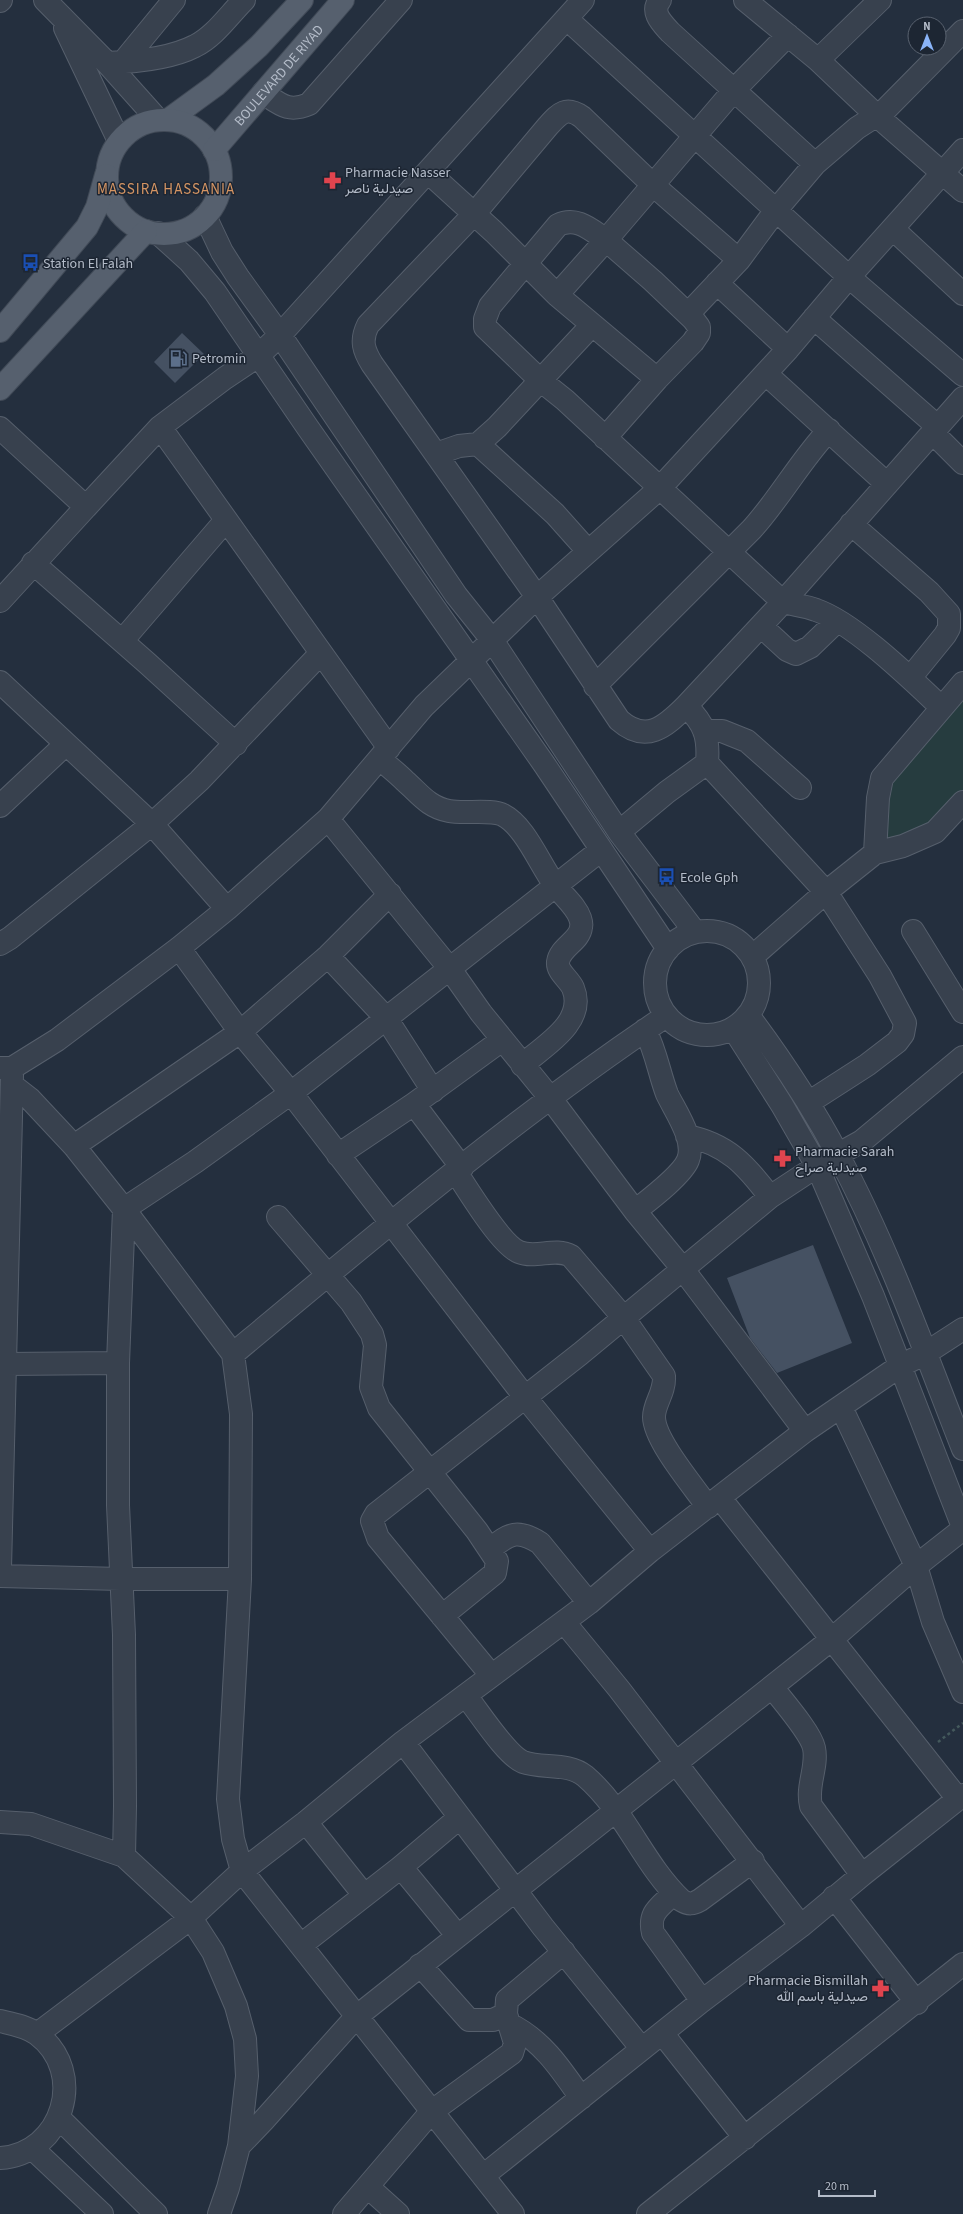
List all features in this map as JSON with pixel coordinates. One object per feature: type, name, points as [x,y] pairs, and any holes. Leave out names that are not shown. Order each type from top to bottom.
[{"type":"main road","points":[[0,331],[87,227],[97,207],[112,150],[119,141],[136,127],[163,120],[216,85],[258,46],[302,0]]},
{"type":"main road","name":"BOULEVARD DE RIYAD","points":[[214,150],[344,0]]},
{"type":"main road","points":[[107,172],[108,191],[116,208],[129,222],[152,232],[175,232],[186,228],[205,216],[215,201],[220,184],[220,166],[214,150],[202,135],[187,124],[163,120]]},
{"type":"main road","points":[[0,389],[152,232]]},
{"type":"street","points":[[45,0],[62,17],[115,62],[163,120]]},
{"type":"street","points":[[115,62],[174,0]]},
{"type":"street","points":[[115,62],[167,55],[195,46],[215,30],[244,0]]},
{"type":"street","points":[[263,93],[288,109],[299,109],[309,104],[401,0]]},
{"type":"street","points":[[0,600],[160,426],[224,378],[258,356],[280,335],[583,0]]},
{"type":"street","points":[[660,0],[655,9],[661,23],[815,164]]},
{"type":"street","points":[[818,60],[880,0]]},
{"type":"street","points":[[754,3],[788,36],[818,60],[876,115],[963,191]]},
{"type":"street","points":[[62,17],[67,36],[119,141]]},
{"type":"street","points":[[567,19],[696,135],[849,277],[963,375]]},
{"type":"street","points":[[688,314],[739,260],[776,210],[815,164],[857,128],[885,110],[963,31]]},
{"type":"street","points":[[557,295],[734,90],[788,36]]},
{"type":"street","points":[[739,260],[653,185],[582,117],[573,111],[566,111],[557,116],[475,214],[368,325],[363,338],[364,350],[372,364],[537,597],[595,686],[619,720],[637,732],[658,730],[669,724],[783,602],[963,398]]},
{"type":"street","points":[[8,1074],[179,948],[227,909],[328,819],[424,706],[537,597],[660,488],[766,374],[849,277],[963,150]]},
{"type":"street","points":[[428,172],[475,214],[557,295],[657,379]]},
{"type":"street","points":[[205,216],[222,252],[238,277],[280,335],[456,595],[492,640],[619,832],[695,932]]},
{"type":"street","points":[[605,438],[692,342],[699,333],[697,322],[606,240],[582,223],[563,223],[555,229],[525,262],[490,306],[485,319],[485,327],[540,380],[660,488],[783,602],[817,610],[854,632],[910,678],[941,707]]},
{"type":"street","points":[[893,229],[963,294]]},
{"type":"street","points":[[152,232],[189,261],[207,282],[472,659],[601,850],[641,906],[668,949]]},
{"type":"street","points":[[717,283],[788,349]]},
{"type":"street","points":[[814,318],[935,429],[963,464]]},
{"type":"street","points":[[436,454],[465,445],[478,444],[497,427],[592,324]]},
{"type":"street","points":[[766,374],[887,484]]},
{"type":"street","points":[[160,426],[321,653],[384,754],[406,782],[423,799],[435,807],[471,814],[489,812],[502,814],[511,821],[522,834],[555,885],[580,919],[582,927],[580,933],[560,955],[558,962],[558,967],[572,987],[575,1007],[573,1016],[563,1030],[522,1065]]},
{"type":"street","points":[[0,428],[86,507]]},
{"type":"street","points":[[595,686],[768,511],[812,448],[829,430]]},
{"type":"street","points":[[478,444],[555,514],[588,551]]},
{"type":"street","points":[[122,641],[226,520]]},
{"type":"street","points":[[851,524],[929,592],[949,614],[949,628],[945,635],[910,678]]},
{"type":"street","points":[[34,563],[236,744]]},
{"type":"street","points":[[761,626],[787,650],[796,654],[810,647],[837,621]]},
{"type":"street","points":[[0,944],[10,938],[152,824],[236,744],[321,653]]},
{"type":"street","points":[[0,682],[152,824],[227,909]]},
{"type":"street","points":[[875,853],[878,798],[882,778],[963,683]]},
{"type":"street","points":[[686,706],[701,721],[707,742],[707,763],[826,892],[880,976],[905,1023],[903,1034],[893,1046],[808,1103]]},
{"type":"street","points":[[704,731],[722,731],[747,741],[800,788]]},
{"type":"street","points":[[0,806],[66,744]]},
{"type":"street","points":[[619,832],[667,792],[707,763]]},
{"type":"street","points":[[752,957],[826,892],[875,853],[903,846],[935,832],[963,802]]},
{"type":"street","points":[[328,819],[450,969],[502,1040],[551,1099],[636,1212],[682,1268],[805,1431]]},
{"type":"street","points":[[124,1209],[195,1162],[291,1093],[601,850]]},
{"type":"street","points":[[74,1146],[240,1032],[328,956],[390,894]]},
{"type":"street","points":[[712,931],[728,936],[742,944],[752,957],[758,971],[759,986],[756,1002],[740,1022],[719,1034],[704,1035],[690,1032],[677,1026],[666,1016],[659,1003],[655,989],[655,975],[660,961],[668,949],[683,938],[695,932],[712,931]]},
{"type":"street","points":[[913,931],[963,1012]]},
{"type":"street","points":[[179,948],[240,1032],[291,1093],[525,1397],[650,1551]]},
{"type":"street","points":[[328,956],[386,1018],[433,1091]]},
{"type":"street","points":[[233,1354],[458,1170],[551,1099],[666,1016]]},
{"type":"street","points":[[740,1022],[808,1103],[838,1155],[876,1234],[926,1353],[963,1449]]},
{"type":"street","points":[[239,2146],[269,2116],[356,2016],[832,1639],[916,1566],[963,1528],[873,1296],[817,1166],[782,1105],[740,1022]]},
{"type":"street","points":[[636,1212],[681,1170],[689,1158],[687,1136],[679,1114],[667,1094],[651,1043],[645,1030]]},
{"type":"street","points":[[338,1155],[433,1091],[502,1040]]},
{"type":"street","points":[[490,1675],[382,1543],[373,1528],[372,1521],[376,1514],[525,1397],[770,1197],[817,1166],[862,1141],[963,1057]]},
{"type":"street","points":[[8,1074],[74,1146],[124,1209],[233,1354],[241,1414],[240,1579],[228,1799],[232,1833],[242,1871],[513,2214]]},
{"type":"street","points":[[0,1569],[2,1420],[5,1364],[3,1304],[4,1188],[8,1074]]},
{"type":"street","points":[[414,1104],[499,1234],[518,1252],[539,1255],[560,1252],[571,1256],[623,1317],[664,1376],[662,1394],[654,1417],[657,1433],[714,1502],[832,1639],[922,1753],[960,1797],[801,1926],[702,2001],[483,2176]]},
{"type":"street","points":[[687,1136],[704,1140],[728,1152],[751,1172],[770,1197]]},
{"type":"street","points":[[124,1209],[118,1363],[126,1806],[124,1856]]},
{"type":"street","points":[[278,1217],[351,1302],[372,1334],[375,1344],[370,1387],[378,1408],[490,1549],[497,1561],[495,1573],[442,1616]]},
{"type":"street","points":[[37,2034],[191,1918],[242,1871],[306,1822],[403,1742],[466,1696],[490,1675],[589,1603],[650,1551],[805,1431],[900,1366],[926,1353],[963,1329]]},
{"type":"street","points":[[5,1364],[118,1363]]},
{"type":"street","points":[[841,1407],[916,1566],[933,1622],[963,1692]]},
{"type":"street","points":[[490,1549],[511,1535],[518,1533],[529,1536],[540,1543],[589,1603]]},
{"type":"street","points":[[0,1576],[121,1579],[240,1579]]},
{"type":"street","points":[[564,1622],[753,1861],[801,1926]]},
{"type":"street","points":[[772,1687],[810,1738],[814,1748],[808,1794],[811,1806],[862,1875]]},
{"type":"street","points":[[466,1696],[507,1749],[517,1758],[525,1762],[574,1771],[583,1775],[616,1811],[674,1893],[687,1904],[693,1904],[753,1861]]},
{"type":"street","points":[[403,1742],[459,1818],[642,2049]]},
{"type":"street","points":[[301,1945],[401,1867],[459,1818]]},
{"type":"street","points":[[0,1822],[31,1824],[124,1856],[191,1918],[213,1952],[225,1977],[236,2006],[245,2040],[247,2076],[239,2146],[228,2188],[219,2214]]},
{"type":"street","points":[[306,1822],[364,1895]]},
{"type":"street","points":[[401,1867],[457,1935]]},
{"type":"street","points":[[674,1893],[652,1916],[652,1928],[657,1938],[702,2001]]},
{"type":"street","points":[[834,1898],[917,2003]]},
{"type":"street","points":[[344,2214],[431,2112],[512,2053],[515,2043],[507,2019],[507,2000],[564,1952]]},
{"type":"street","points":[[648,2214],[917,2003],[963,1964]]},
{"type":"street","points":[[420,1965],[468,2020],[507,2019],[529,2035],[538,2044],[581,2098]]},
{"type":"street","points":[[0,2021],[18,2024],[37,2034],[50,2047],[60,2064],[63,2076],[64,2101],[59,2118],[48,2135],[32,2148],[11,2157],[0,2158]]},
{"type":"street","points":[[662,2033],[745,2138]]},
{"type":"street","points":[[59,2118],[156,2214]]},
{"type":"street","points":[[32,2148],[102,2214]]},
{"type":"street","points":[[368,2187],[398,2214]]},
{"type":"path","points":[[922,1753],[963,1723]]},
{"type":"green space","points":[[963,694],[963,808],[881,854],[886,778]]},
{"type":"building","name":"Petromin","points":[[182,333],[204,354],[175,383],[154,362]]},
{"type":"building","points":[[813,1245],[852,1343],[777,1373],[750,1338],[727,1278]]},
{"type":"place","name":"Pharmacie Nasser صيدلية ناصر","points":[[332,180]]},
{"type":"place","name":"Station El Falah","points":[[30,263]]},
{"type":"place","name":"Petromin","points":[[179,358]]},
{"type":"place","name":"Ecole Gph","points":[[667,877]]},
{"type":"place","name":"Pharmacie Sarah صيدلية صراح","points":[[782,1159]]},
{"type":"place","name":"Pharmacie Bismillah صيدلية باسم الله","points":[[881,1988]]},
{"type":"district","name":"MASSIRA HASSANIA","points":[[166,189]]}]
